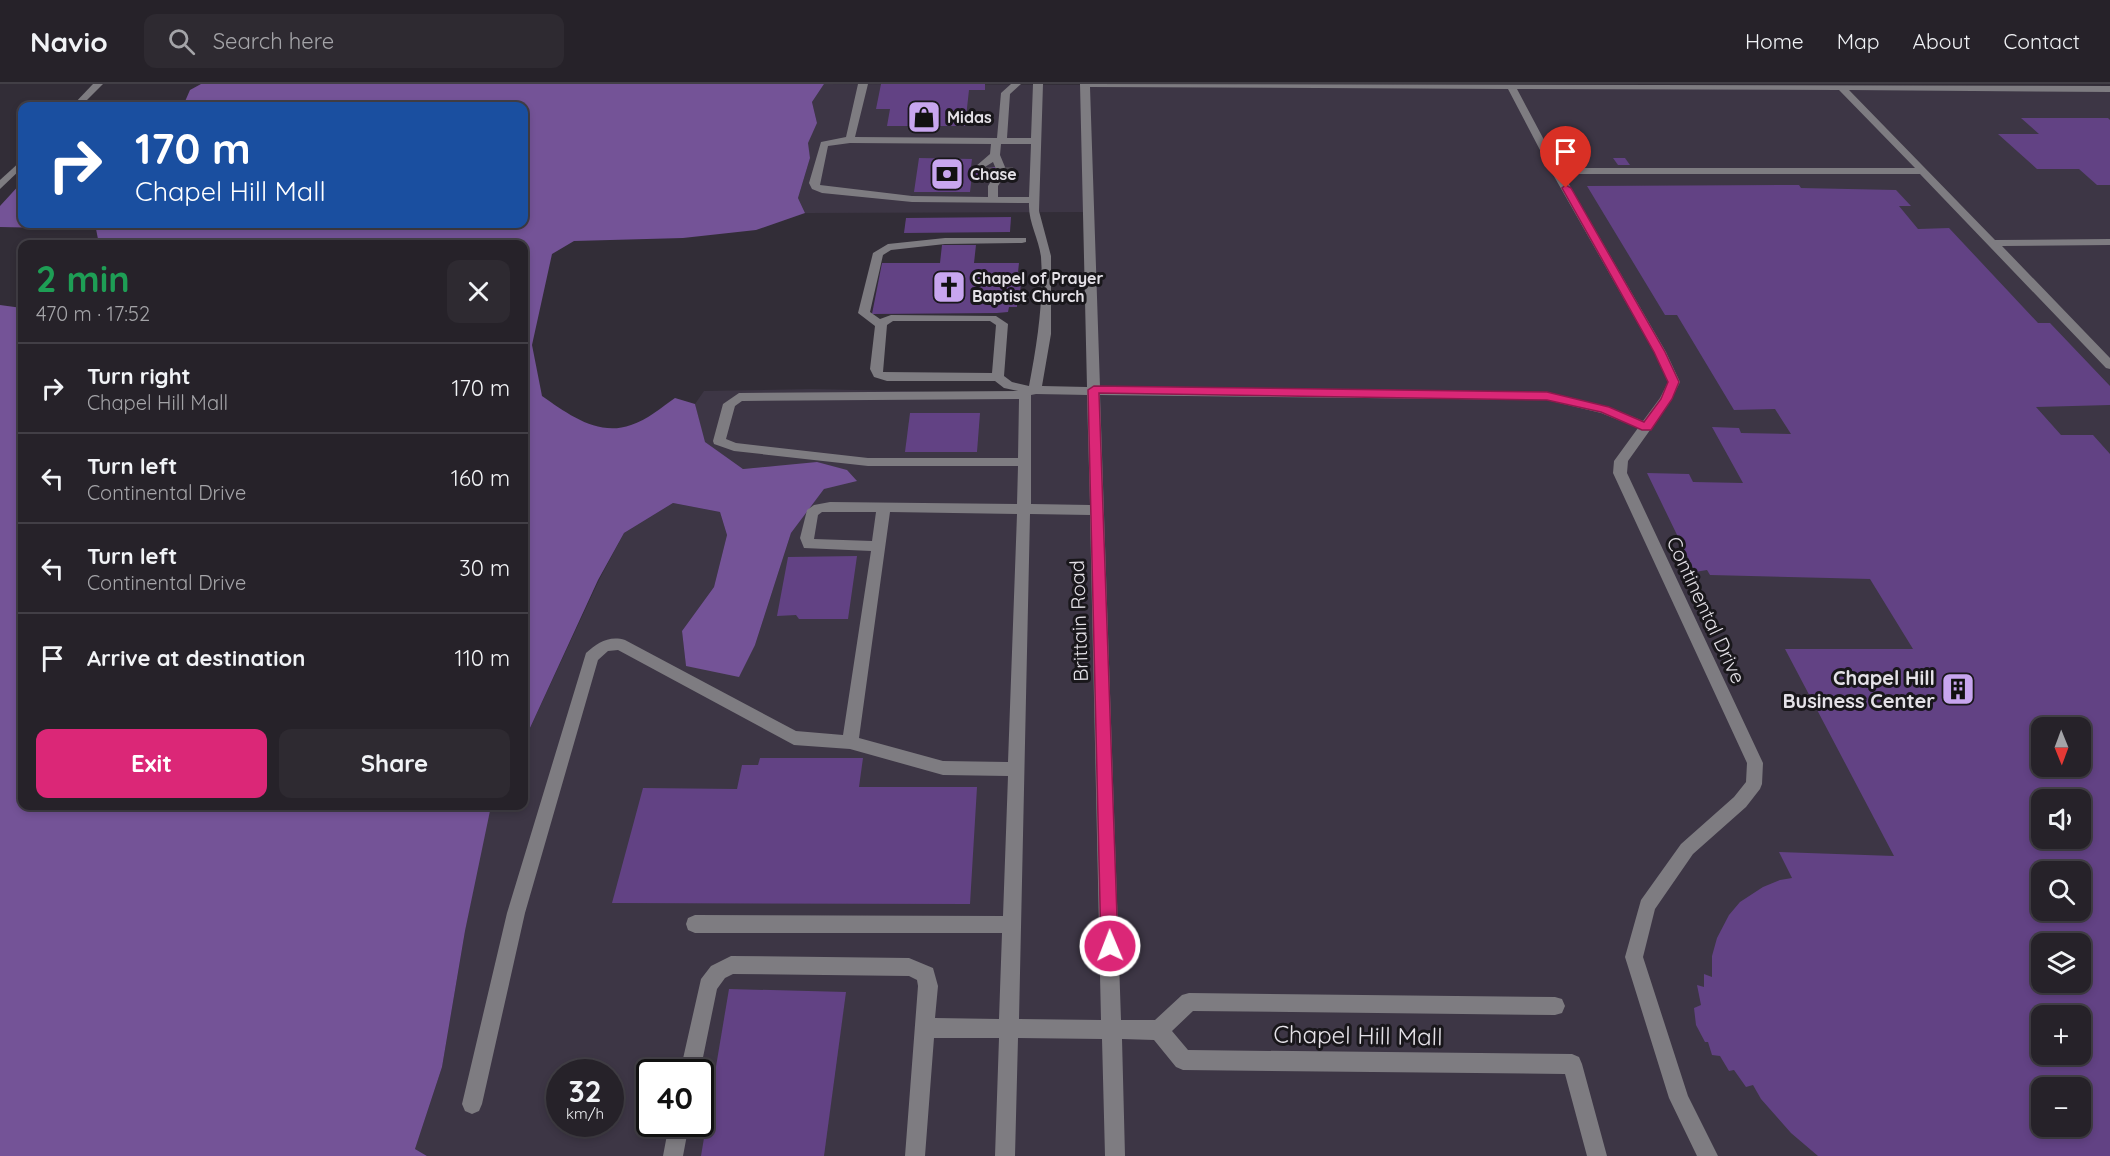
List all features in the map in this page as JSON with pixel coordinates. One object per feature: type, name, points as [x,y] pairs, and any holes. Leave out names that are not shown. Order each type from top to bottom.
[{"type":"street","points":[[80,102],[98,84]]},
{"type":"street","points":[[850,141],[863,84]]},
{"type":"street","points":[[993,200],[993,186],[984,171],[995,155],[999,141],[1006,93],[1016,84]]},
{"type":"street","points":[[1005,1156],[1025,462],[1030,392],[1045,334],[1046,256],[1034,211],[1038,84]]},
{"type":"street","points":[[1085,84],[2110,89]]},
{"type":"street","name":"Brittain Road","points":[[1085,84],[1115,1156]]},
{"type":"street","name":"Continental Drive","points":[[1511,85],[1660,352],[1674,382],[1666,399],[1621,461],[1620,473],[1755,763],[1754,784],[1740,802],[1716,820],[1687,849],[1647,906],[1634,957],[1679,1098],[1708,1156]]},
{"type":"street","points":[[1840,86],[2110,365]]},
{"type":"street","points":[[1034,200],[890,197],[822,190],[814,183],[824,144],[832,141],[1036,141]]},
{"type":"street","points":[[993,186],[1004,171],[995,155]]},
{"type":"street","points":[[0,186],[18,167]]},
{"type":"street","points":[[1557,171],[1923,171]]},
{"type":"street","points":[[881,325],[864,313],[878,253],[888,247],[945,241],[1022,240]]},
{"type":"street","points":[[1991,243],[2110,242]]},
{"type":"street","points":[[998,377],[1002,324],[998,320],[992,318],[891,318],[881,325],[876,369],[878,374],[887,377],[998,377],[1008,385],[1030,392]]},
{"type":"street","points":[[1025,462],[868,462],[734,447],[724,445],[719,441],[729,404],[739,397],[1002,397],[1030,392],[1094,390],[1547,396],[1605,410],[1646,427]]},
{"type":"street","points":[[879,546],[809,544],[807,538],[812,513],[819,508],[1096,510]]},
{"type":"street","points":[[850,742],[884,508]]},
{"type":"street","points":[[472,1104],[516,913],[591,657],[604,646],[620,644],[795,738],[850,742],[942,768],[1016,769]]},
{"type":"street","points":[[695,924],[1012,925]]},
{"type":"street","points":[[693,1059],[708,985],[718,972],[731,966],[909,968],[926,974],[928,986],[915,1156]]},
{"type":"street","name":"Chapel Hill Mall","points":[[1555,1006],[1189,1002],[1159,1029],[1183,1060],[1572,1064],[1597,1156]]},
{"type":"street","points":[[925,1028],[1159,1029]]},
{"type":"street","points":[[673,1156],[677,1137]]},
{"type":"shaded area","points":[[201,84],[824,84],[812,102],[817,123],[808,143],[810,158],[798,198],[805,213],[756,230],[683,238],[574,241],[552,254],[532,345],[542,396],[584,422],[607,428],[631,425],[649,417],[675,398],[695,404],[705,442],[743,469],[817,462],[847,470],[857,481],[824,489],[791,533],[755,645],[739,677],[686,666],[682,631],[714,587],[727,535],[720,512],[673,503],[624,533],[598,580],[528,732],[528,240],[98,240],[96,229],[48,228],[528,228],[528,102],[185,102],[190,90]]},
{"type":"shaded area","points":[[824,84],[2110,89],[2110,1156],[427,1156],[415,1149],[442,1067],[488,812],[489,810],[528,810],[528,732],[599,580],[624,533],[673,503],[720,512],[727,535],[714,587],[682,631],[686,666],[755,645],[791,533],[824,489],[775,466],[743,469],[704,442],[695,404],[704,391],[811,389],[1093,395],[1089,212],[805,213],[798,198],[810,158],[807,143],[817,123],[812,102]]},
{"type":"shaded area","points":[[18,186],[18,227],[0,227],[0,206]]},
{"type":"shaded area","points":[[0,305],[18,307],[18,810],[490,810],[465,931],[442,1067],[415,1149],[427,1156],[0,1156]]},
{"type":"building","points":[[881,84],[985,84],[985,90],[969,90],[965,126],[887,126],[890,109],[876,109]]},
{"type":"building","points":[[2021,118],[2108,118],[2110,120],[2110,185],[2097,185],[2079,169],[2037,169],[1998,134],[2039,134]]},
{"type":"building","points":[[919,158],[972,159],[971,167],[1013,167],[1013,175],[972,175],[970,192],[914,192]]},
{"type":"building","points":[[1613,158],[1625,158],[1630,165],[1618,165]]},
{"type":"building","name":"Chapel Hill Business Center","points":[[1799,185],[1801,188],[1896,190],[1911,206],[1899,206],[1918,229],[1949,228],[2038,323],[2050,323],[2110,386],[2110,405],[2036,407],[2061,435],[2093,435],[2110,454],[2110,1156],[1818,1156],[1791,1133],[1761,1099],[1753,1085],[1746,1087],[1734,1070],[1729,1071],[1720,1056],[1712,1055],[1708,1042],[1705,1042],[1696,1025],[1694,1008],[1701,1005],[1697,985],[1704,987],[1704,974],[1712,977],[1712,956],[1717,938],[1729,915],[1740,902],[1763,887],[1792,878],[1779,852],[1894,856],[1785,649],[1913,649],[1870,579],[1710,575],[1707,570],[1695,572],[1647,473],[1689,474],[1693,482],[1743,483],[1712,427],[1739,428],[1741,433],[1791,434],[1775,409],[1734,410],[1677,315],[1665,315],[1587,186]]},
{"type":"building","points":[[1011,217],[1010,232],[904,233],[906,218]]},
{"type":"building","name":"Chapel of Prayer Baptist Church","points":[[942,245],[976,245],[974,263],[1019,263],[1020,301],[1017,301],[1017,307],[1009,307],[1008,312],[997,313],[872,314],[882,263],[940,263]]},
{"type":"building","points":[[910,413],[980,413],[977,452],[905,452]]},
{"type":"building","points":[[857,556],[848,619],[799,619],[796,615],[777,616],[788,557]]},
{"type":"building","points":[[760,758],[863,758],[859,787],[977,787],[970,904],[612,903],[643,788],[737,789],[742,765],[758,765]]},
{"type":"building","points":[[729,989],[846,992],[824,1156],[701,1156],[704,1137],[714,1137],[714,1078]]},
{"type":"tunnel","points":[[987,175],[988,167]]},
{"type":"tunnel","points":[[1008,167],[1008,175]]},
{"type":"place","name":"Midas","points":[[924,117]]},
{"type":"place","name":"Chase","points":[[947,174]]},
{"type":"place","name":"Chapel of Prayer Baptist Church","points":[[949,287]]},
{"type":"place","name":"Chapel Hill Business Center","points":[[1958,689]]},
{"type":"route","points":[[1110,946],[1094,390],[1547,396],[1586,404],[1646,427],[1666,399],[1674,382],[1660,352],[1566,188]]}]
